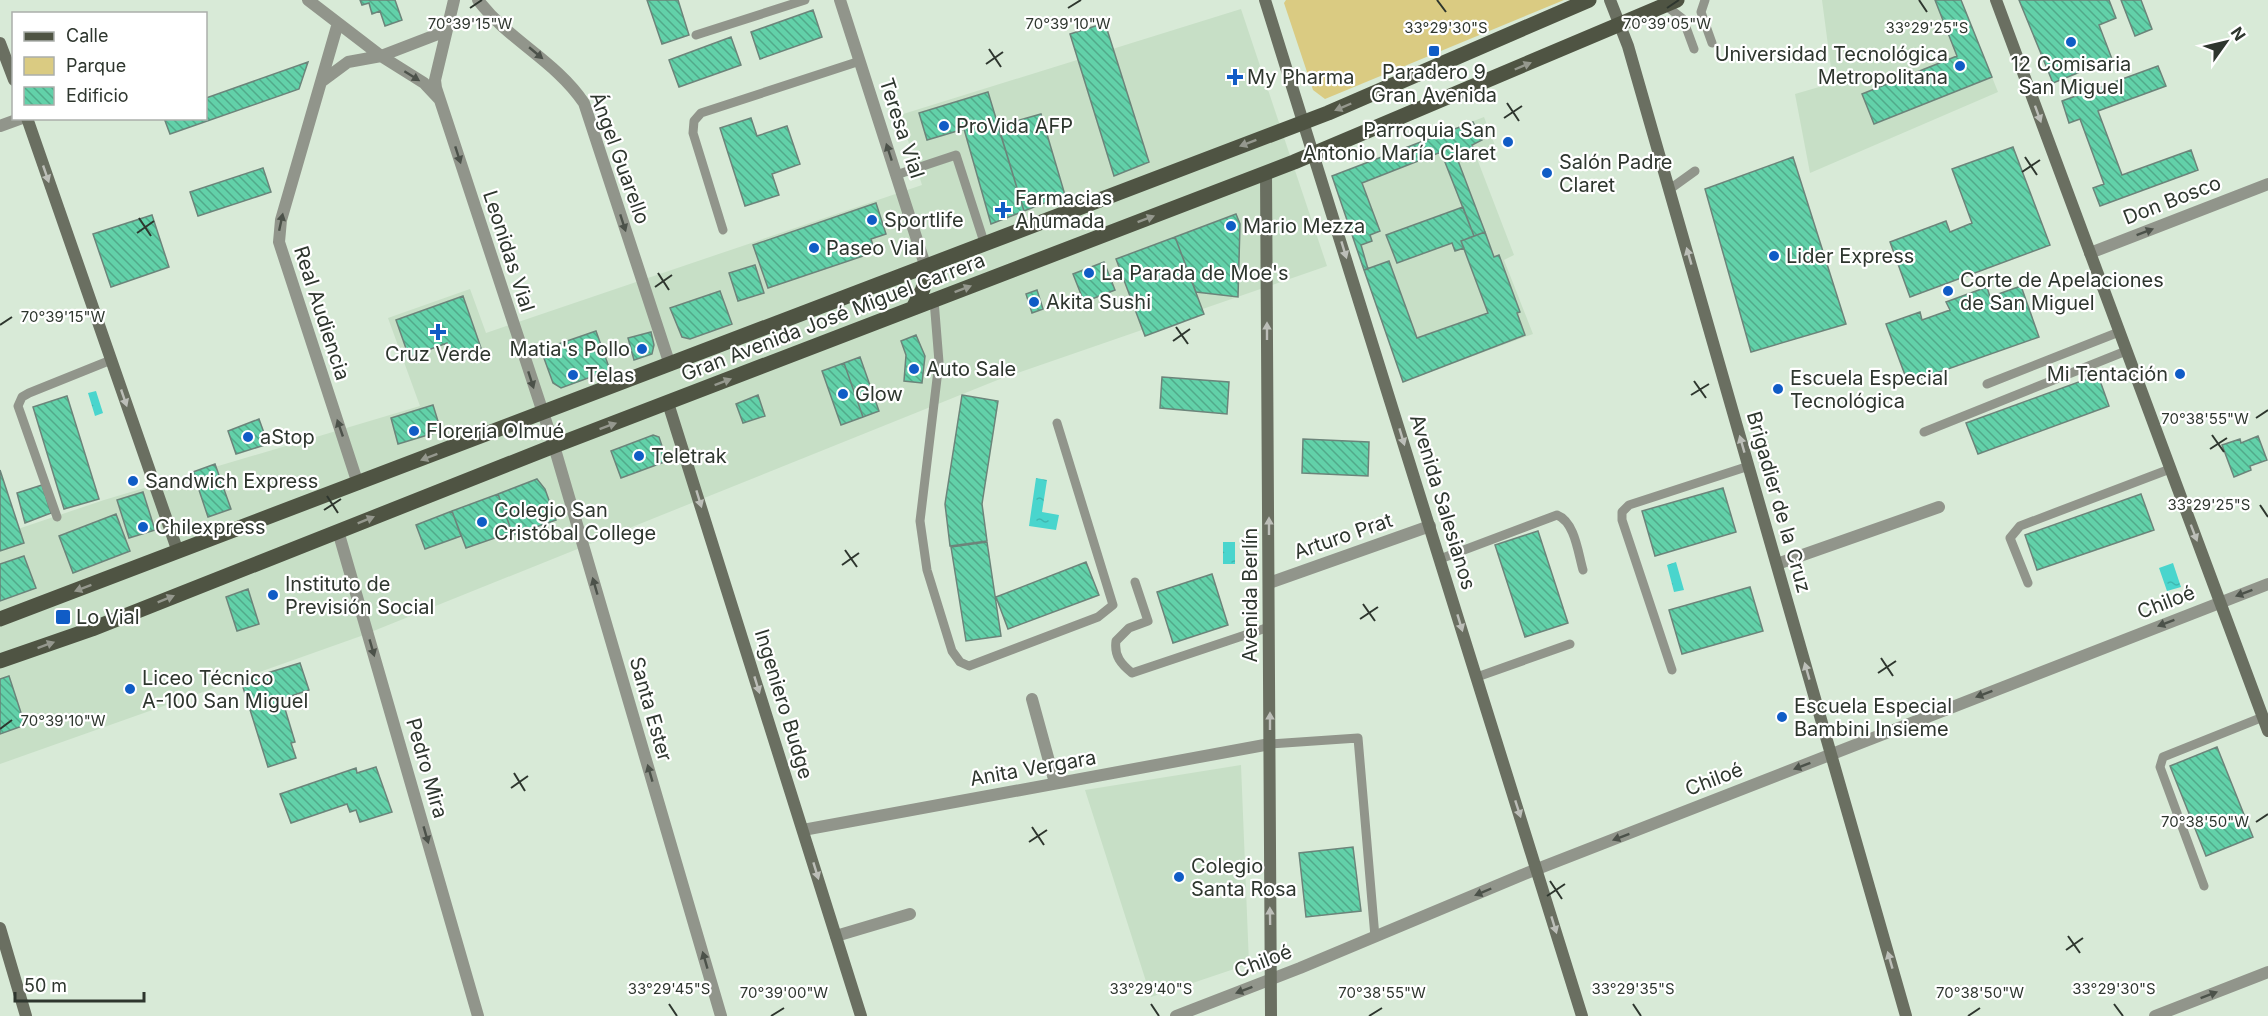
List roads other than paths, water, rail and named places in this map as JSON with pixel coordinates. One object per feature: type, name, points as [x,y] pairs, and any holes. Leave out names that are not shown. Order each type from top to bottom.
[{"type":"main road","name":"Gran Avenida José Miguel Carrera","points":[[0,619],[926,268],[1303,122],[1589,0]]},
{"type":"main road","name":"Gran Avenida José Miguel Carrera","points":[[0,661],[92,629],[554,446],[1266,173],[1671,3]]},
{"type":"main road","points":[[914,308],[923,290],[926,268]]},
{"type":"street","points":[[308,0],[338,23]]},
{"type":"street","points":[[320,83],[348,62],[381,56],[446,31],[454,0]]},
{"type":"street","name":"Ángel Guarello","points":[[478,0],[487,12],[557,70],[584,103],[670,365]]},
{"type":"street","name":"Teresa Vial","points":[[840,0],[926,268]]},
{"type":"street","name":"Avenida Salesianos","points":[[1265,0],[1582,1016]]},
{"type":"street","name":"Brigadier de la Cruz","points":[[1610,0],[1622,24],[1906,1016]]},
{"type":"street","points":[[1996,0],[2268,731]]},
{"type":"street","name":"Leonidas Vial","points":[[338,23],[381,56],[424,83],[440,100]]},
{"type":"street","name":"Real Audiencia","points":[[338,23],[280,220],[279,242],[358,484]]},
{"type":"street","name":"Leonidas Vial","points":[[446,31],[435,80],[440,100],[542,414]]},
{"type":"street","points":[[0,43],[12,75]]},
{"type":"street","points":[[0,126],[16,120]]},
{"type":"street","points":[[28,120],[177,552]]},
{"type":"street","name":"Avenida Berlín","points":[[1266,173],[1271,1016]]},
{"type":"street","name":"Don Bosco","points":[[2090,253],[2268,184]]},
{"type":"street","name":"Ingeniero Budge","points":[[668,404],[861,1016]]},
{"type":"street","name":"Santa Ester","points":[[542,414],[554,446],[721,1016]]},
{"type":"street","points":[[1777,564],[1939,507]]},
{"type":"street","name":"Arturo Prat","points":[[1269,583],[1430,526]]},
{"type":"street","name":"Pedro Mira","points":[[338,531],[478,1016]]},
{"type":"street","name":"Chiloé","points":[[1176,1016],[1375,937],[1537,869],[2268,584]]},
{"type":"street","points":[[1032,699],[1055,783]]},
{"type":"street","name":"Anita Vergara","points":[[803,830],[1270,744]]},
{"type":"street","points":[[836,936],[910,914]]},
{"type":"street","points":[[0,928],[26,1016]]},
{"type":"street","points":[[2155,1016],[2268,972]]},
{"type":"lane","points":[[696,35],[805,0]]},
{"type":"lane","points":[[1705,0],[1701,12],[1712,43]]},
{"type":"lane","points":[[1671,3],[1683,19],[1694,49]]},
{"type":"lane","points":[[723,230],[693,133],[694,121],[700,113],[860,61]]},
{"type":"lane","points":[[896,175],[956,155],[985,245]]},
{"type":"lane","points":[[1670,189],[1695,171]]},
{"type":"lane","points":[[934,300],[939,362],[920,521],[927,570],[952,651],[960,662],[969,666],[1098,617],[1113,605],[1057,423]]},
{"type":"lane","points":[[1987,384],[2120,332]]},
{"type":"lane","points":[[1924,432],[2126,351]]},
{"type":"lane","points":[[57,517],[18,406],[22,397],[29,393],[111,360]]},
{"type":"lane","points":[[1672,670],[1622,520],[1622,512],[1629,505],[1749,466]]},
{"type":"lane","points":[[2028,583],[2010,538],[2020,526],[2170,469]]},
{"type":"lane","points":[[1440,559],[1557,515],[1569,525],[1583,570]]},
{"type":"lane","points":[[1135,582],[1148,621],[1129,628],[1116,641],[1115,651],[1122,664],[1132,673],[1269,627]]},
{"type":"lane","points":[[1477,677],[1570,644]]},
{"type":"lane","points":[[2204,886],[2160,767],[2163,757],[2263,717]]},
{"type":"lane","points":[[1270,744],[1358,738],[1375,937]]},
{"type":"water","points":[[96,391],[103,413],[95,416],[88,393]]},
{"type":"water","points":[[1036,478],[1047,480],[1042,512],[1059,515],[1056,530],[1029,526]]},
{"type":"water","points":[[1223,542],[1235,542],[1235,564],[1223,564]]},
{"type":"water","points":[[1676,562],[1684,590],[1674,592],[1667,565]]},
{"type":"water","points":[[2173,563],[2181,587],[2167,591],[2159,568]]},
{"type":"place","name":"12 Comisaria San Miguel","points":[[2071,42]]},
{"type":"place","name":"Paradero 9 Gran Avenida","points":[[1434,51]]},
{"type":"place","name":"Universidad Tecnológica Metropolitana","points":[[1960,66]]},
{"type":"place","name":"My Pharma","points":[[1235,77]]},
{"type":"place","name":"ProVida AFP","points":[[944,126]]},
{"type":"place","name":"Parroquia San Antonio María Claret","points":[[1508,142]]},
{"type":"place","name":"Salón Padre Claret","points":[[1547,173]]},
{"type":"place","name":"Farmacias Ahumada","points":[[1003,210]]},
{"type":"place","name":"Sportlife","points":[[872,220]]},
{"type":"place","name":"Mario Mezza","points":[[1231,226]]},
{"type":"place","name":"Paseo Vial","points":[[814,248]]},
{"type":"place","name":"Lider Express","points":[[1774,256]]},
{"type":"place","name":"La Parada de Moe's","points":[[1089,273]]},
{"type":"place","name":"Corte de Apelaciones de San Miguel","points":[[1948,291]]},
{"type":"place","name":"Akita Sushi","points":[[1034,302]]},
{"type":"place","name":"Cruz Verde","points":[[438,332]]},
{"type":"place","name":"Matia's Pollo","points":[[642,349]]},
{"type":"place","name":"Auto Sale","points":[[914,369]]},
{"type":"place","name":"Mi Tentación","points":[[2180,374]]},
{"type":"place","name":"Telas","points":[[573,375]]},
{"type":"place","name":"Escuela Especial Tecnológica","points":[[1778,389]]},
{"type":"place","name":"Glow","points":[[843,394]]},
{"type":"place","name":"Floreria Olmué","points":[[414,431]]},
{"type":"place","name":"aStop","points":[[248,437]]},
{"type":"place","name":"Teletrak","points":[[639,456]]},
{"type":"place","name":"Sandwich Express","points":[[133,481]]},
{"type":"place","name":"Colegio San Cristóbal College","points":[[482,522]]},
{"type":"place","name":"Chilexpress","points":[[143,527]]},
{"type":"place","name":"Instituto de Previsión Social","points":[[273,595]]},
{"type":"place","name":"Lo Vial","points":[[63,617]]},
{"type":"place","name":"Liceo Técnico A-100 San Miguel","points":[[130,689]]},
{"type":"place","name":"Escuela Especial Bambini Insieme","points":[[1782,717]]},
{"type":"place","name":"Colegio Santa Rosa","points":[[1179,877]]}]
